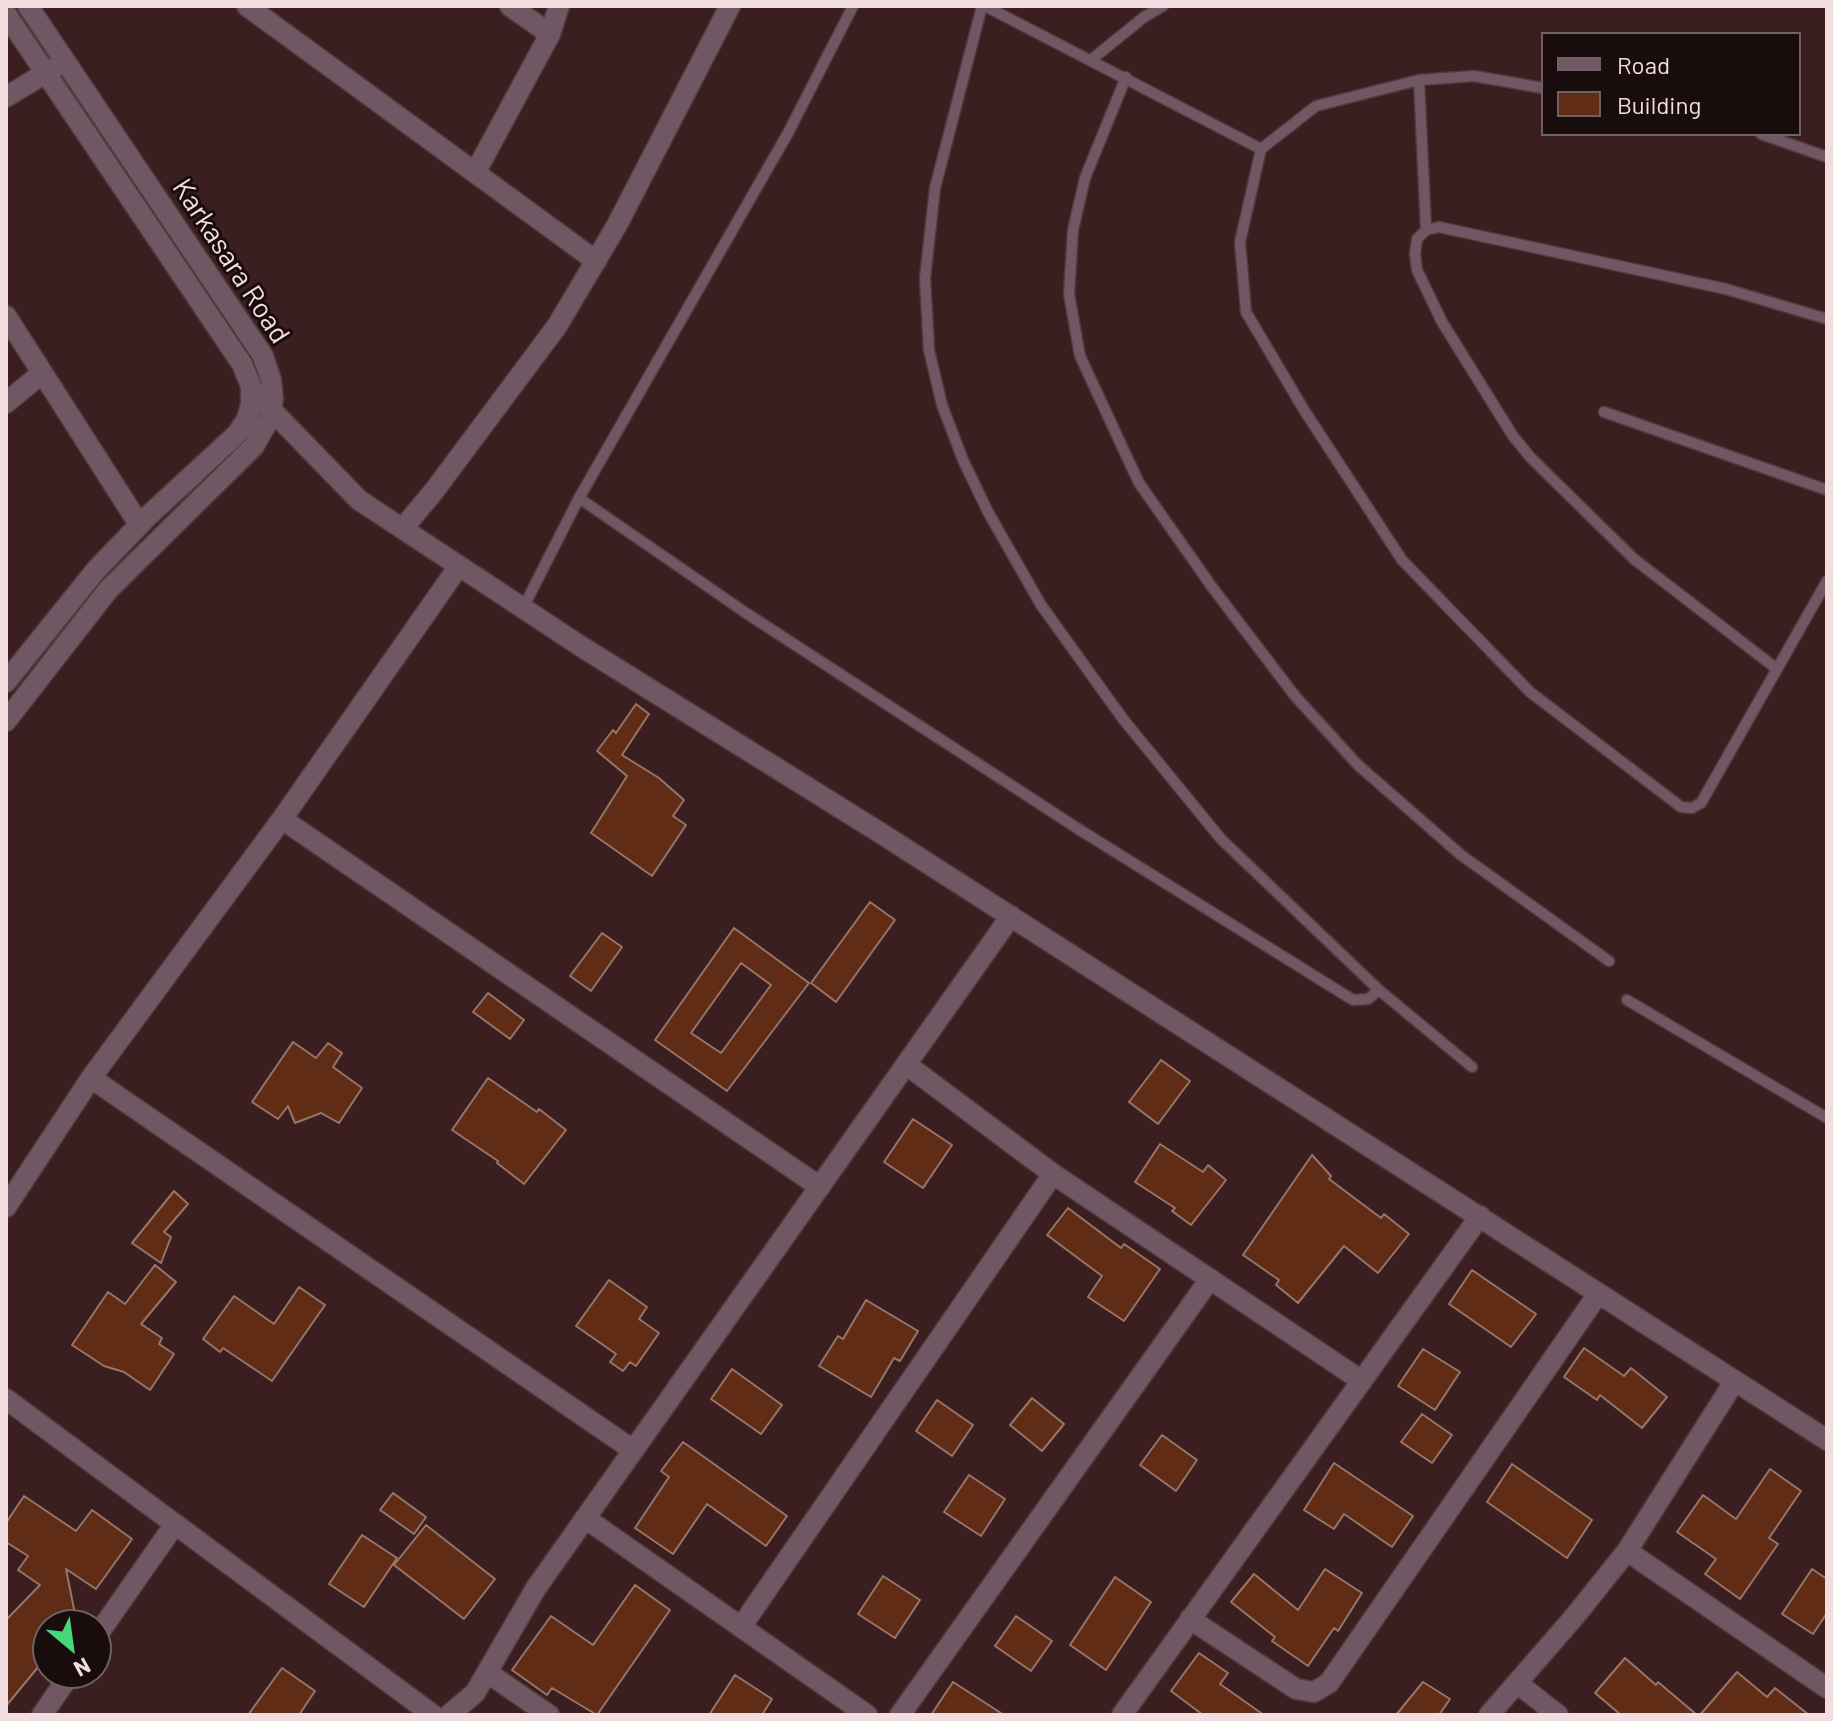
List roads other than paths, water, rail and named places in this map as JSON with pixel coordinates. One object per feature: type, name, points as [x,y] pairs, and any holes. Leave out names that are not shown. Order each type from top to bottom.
[{"type":"street","name":"Karkasara Road","points":[[6,721],[108,590],[254,446],[268,421],[271,380],[263,356],[28,6]]},
{"type":"street","points":[[247,6],[596,261]]},
{"type":"street","points":[[510,6],[550,34]]},
{"type":"street","points":[[475,173],[550,34],[559,6]]},
{"type":"street","points":[[403,528],[557,326],[596,261],[730,6]]},
{"type":"street","name":"Karkasara Road","points":[[6,14],[242,364],[251,389]]},
{"type":"street","points":[[6,97],[65,61]]},
{"type":"street","points":[[6,316],[139,524]]},
{"type":"street","points":[[6,403],[42,373]]},
{"type":"street","points":[[251,389],[359,500],[523,608],[1480,1216],[1734,1382],[1826,1436]]},
{"type":"street","points":[[6,682],[96,570],[139,524],[237,434],[247,419],[251,389]]},
{"type":"street","points":[[6,1207],[91,1078],[282,819],[459,566]]},
{"type":"street","points":[[282,819],[820,1187]]},
{"type":"street","points":[[449,1715],[475,1693],[536,1588],[1011,916]]},
{"type":"street","points":[[907,1065],[1053,1174],[1362,1381]]},
{"type":"street","points":[[91,1078],[633,1450]]},
{"type":"street","points":[[741,1627],[1053,1174]]},
{"type":"street","points":[[1122,1715],[1480,1216]]},
{"type":"street","points":[[900,1715],[1210,1279]]},
{"type":"street","points":[[1190,1619],[1296,1689],[1314,1692],[1329,1683],[1598,1294]]},
{"type":"street","points":[[1489,1715],[1627,1551],[1734,1382]]},
{"type":"street","points":[[6,1399],[433,1715]]},
{"type":"street","points":[[585,1518],[867,1715]]},
{"type":"street","points":[[112,1614],[175,1524]]},
{"type":"street","points":[[1627,1551],[1827,1688]]},
{"type":"street","points":[[488,1673],[549,1715]]},
{"type":"street","points":[[1517,1683],[1558,1715]]},
{"type":"street","points":[[42,1715],[60,1689]]},
{"type":"lane","points":[[523,608],[579,498],[788,133],[853,6]]},
{"type":"lane","points":[[1261,149],[983,6],[935,188],[925,278],[929,350],[942,405],[963,460],[988,512],[1041,605],[1123,719],[1221,839],[1379,990],[1472,1067]]},
{"type":"lane","points":[[1091,60],[1144,17],[1163,6]]},
{"type":"lane","points":[[1541,88],[1474,76],[1419,80],[1316,106],[1261,149],[1240,242],[1246,312],[1304,410],[1402,560],[1530,692],[1681,807],[1692,808],[1701,803],[1827,581]]},
{"type":"lane","points":[[1126,77],[1085,178],[1073,230],[1069,294],[1080,356],[1139,483],[1212,587],[1295,696],[1358,765],[1461,855],[1609,961]]},
{"type":"lane","points":[[1419,80],[1426,230]]},
{"type":"lane","points":[[1767,136],[1827,157]]},
{"type":"lane","points":[[1777,669],[1634,559],[1522,447],[1442,322],[1417,270],[1417,239],[1426,230],[1439,227],[1726,289],[1827,319]]},
{"type":"lane","points":[[1604,412],[1827,490]]},
{"type":"lane","points":[[579,498],[759,621],[1080,830],[1353,1000],[1368,999],[1379,990]]},
{"type":"lane","points":[[1627,1000],[1827,1118]]}]
